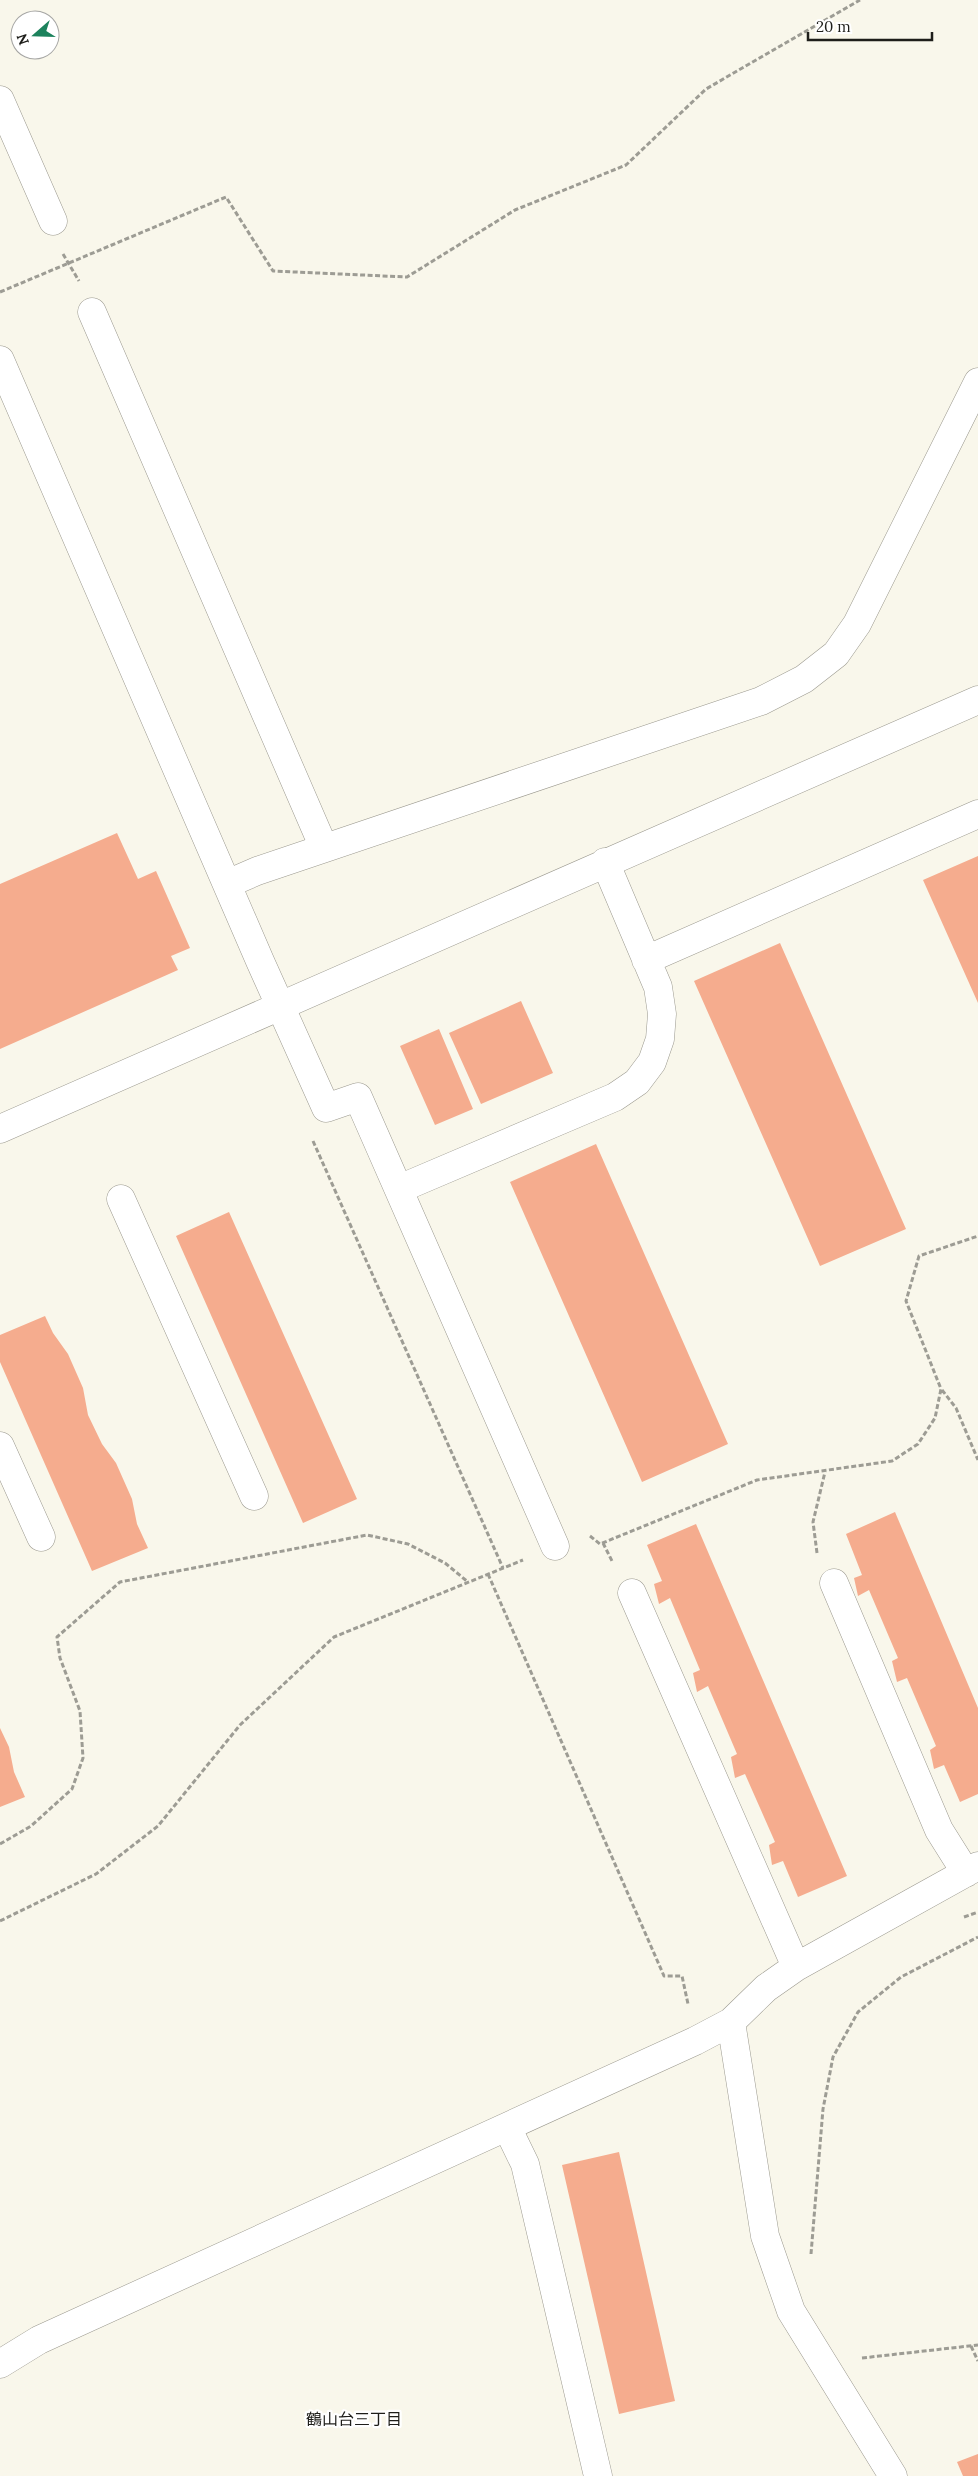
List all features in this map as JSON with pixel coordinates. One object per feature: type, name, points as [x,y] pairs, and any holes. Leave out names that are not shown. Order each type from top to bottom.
[{"type":"street","points":[[0,100],[53,220]]},
{"type":"street","points":[[92,312],[324,848]]},
{"type":"street","points":[[0,360],[6,392],[326,1108],[358,1097],[555,1546]]},
{"type":"street","points":[[227,884],[257,871],[324,848],[761,701],[804,679],[836,654],[857,624],[978,382]]},
{"type":"street","points":[[0,1129],[978,700]]},
{"type":"street","points":[[646,960],[978,814]]},
{"type":"street","points":[[399,1189],[615,1096],[637,1082],[652,1062],[660,1039],[662,1014],[658,987],[605,862]]},
{"type":"street","points":[[121,1199],[254,1496]]},
{"type":"street","points":[[0,1446],[42,1537]]},
{"type":"street","points":[[0,2364],[39,2340],[695,2041],[731,2022],[766,1988],[796,1967],[972,1870],[940,1830],[834,1583]]},
{"type":"street","points":[[632,1593],[796,1967]]},
{"type":"street","points":[[731,2022],[765,2236],[791,2311],[893,2476]]},
{"type":"street","points":[[507,2127],[525,2164],[598,2476]]},
{"type":"path","points":[[0,292],[226,197],[273,272],[407,277],[515,210],[626,165],[706,89],[860,0]]},
{"type":"path","points":[[310,1134],[503,1568]]},
{"type":"path","points":[[941,1389],[956,1408],[978,1460]]},
{"type":"path","points":[[825,1472],[813,1522],[815,1548],[826,1579],[834,1583]]},
{"type":"path","points":[[0,1844],[31,1826],[72,1790],[83,1758],[80,1711],[60,1658],[57,1637],[120,1582],[367,1535],[408,1544],[445,1563],[468,1582]]},
{"type":"path","points":[[488,1574],[664,1976],[682,1976],[690,2012]]},
{"type":"path","points":[[810,2262],[823,2109],[833,2057],[858,2012],[901,1977],[978,1937]]},
{"type":"path","points":[[824,2364],[978,2345]]},
{"type":"path","points":[[971,2346],[978,2361]]},
{"type":"path","points":[[856,2350],[861,2358]]},
{"type":"building","points":[[117,833],[138,879],[156,871],[190,948],[171,956],[178,970],[0,1049],[0,884]]},
{"type":"building","points":[[978,856],[978,1003],[923,880]]},
{"type":"building","points":[[780,943],[906,1229],[820,1266],[694,981]]},
{"type":"building","points":[[521,1001],[553,1073],[481,1104],[449,1033]]},
{"type":"building","points":[[439,1029],[473,1109],[435,1125],[400,1046]]},
{"type":"building","points":[[596,1144],[728,1444],[642,1482],[510,1182]]},
{"type":"building","points":[[229,1212],[357,1499],[303,1523],[176,1236]]},
{"type":"building","points":[[45,1316],[53,1333],[68,1354],[83,1388],[88,1415],[102,1444],[116,1463],[132,1499],[137,1524],[148,1548],[92,1571],[0,1362],[0,1335]]},
{"type":"building","points":[[895,1512],[978,1708],[978,1794],[960,1802],[944,1765],[934,1769],[930,1750],[936,1746],[907,1678],[897,1682],[892,1661],[898,1658],[869,1590],[858,1596],[854,1578],[862,1575],[846,1534]]},
{"type":"building","points":[[696,1524],[847,1876],[798,1897],[783,1861],[772,1865],[769,1845],[775,1842],[745,1774],[735,1778],[731,1757],[737,1754],[708,1686],[697,1692],[693,1673],[700,1670],[670,1598],[659,1604],[654,1584],[662,1581],[647,1545]]},
{"type":"building","points":[[0,1728],[9,1747],[14,1772],[25,1797],[0,1807]]},
{"type":"building","points":[[619,2152],[675,2401],[619,2414],[562,2165]]},
{"type":"building","points":[[978,2454],[978,2476],[963,2476],[957,2462]]},
{"type":"district","name":"鶴山台三丁目","points":[[354,2419]]}]
